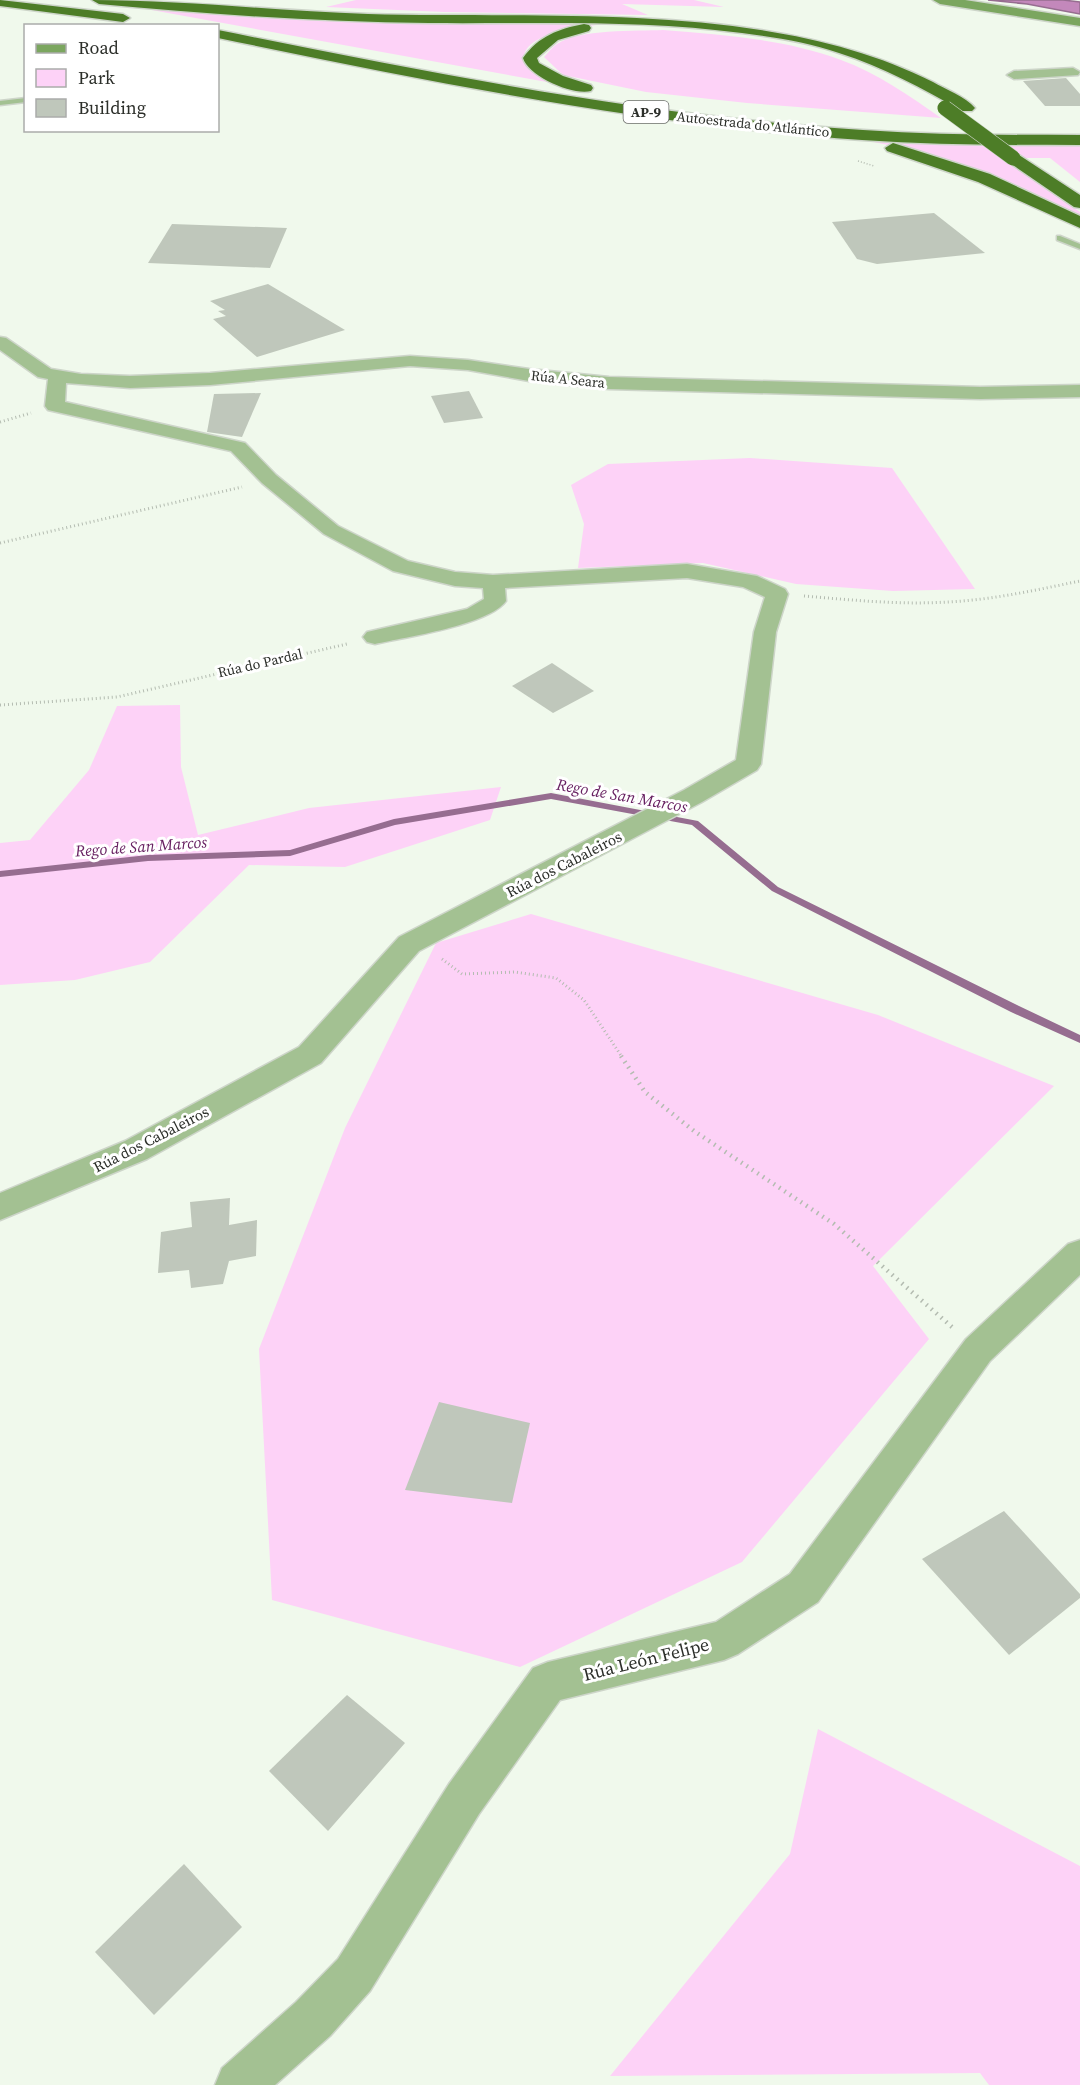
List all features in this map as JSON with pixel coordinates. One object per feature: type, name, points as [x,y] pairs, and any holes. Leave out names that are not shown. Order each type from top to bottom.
[{"type":"highway","name":"Autoestrada do Atlántico","points":[[46,0],[209,24]]},
{"type":"highway","points":[[99,0],[299,15],[432,19],[621,19],[736,27],[790,35],[878,59],[912,74],[967,108],[1080,192]]},
{"type":"highway","points":[[0,2],[140,21]]},
{"type":"highway","points":[[631,100],[568,84],[542,73],[532,65],[530,58],[540,43],[564,32],[593,26],[636,24],[701,28],[782,39],[866,62],[928,94],[1013,158],[1080,203]]},
{"type":"highway","name":"Autoestrada do Atlántico","points":[[219,26],[529,85],[631,100],[945,126],[1080,128]]},
{"type":"highway","name":"Autoestrada do Atlántico","points":[[219,34],[587,104],[716,121],[966,140],[1080,140]]},
{"type":"highway","points":[[716,121],[899,150],[984,178],[1080,224]]},
{"type":"main road","points":[[940,0],[1080,22]]},
{"type":"street","points":[[1014,75],[1078,75]]},
{"type":"street","name":"Rúa A Seara","points":[[0,342],[30,364],[57,377],[130,382],[210,379],[410,361],[468,364],[529,375],[609,383],[980,393],[1080,391]]},
{"type":"street","points":[[57,377],[55,406],[238,447],[269,479],[331,530],[401,566],[456,579],[493,582],[687,571],[748,581],[777,594]]},
{"type":"street","points":[[375,638],[475,614],[495,601],[493,582]]},
{"type":"street","name":"Rúa dos Cabaleiros","points":[[0,1208],[136,1150],[310,1055],[409,944],[674,806],[748,764],[765,632],[777,594]]},
{"type":"street","name":"Rúa León Felipe","points":[[239,2085],[312,2019],[354,1975],[464,1799],[548,1683],[724,1640],[804,1588],[978,1350],[1080,1254]]},
{"type":"lane","points":[[0,103],[24,100]]},
{"type":"lane","points":[[1060,238],[1080,246]]},
{"type":"path","points":[[0,543],[230,491],[269,479]]},
{"type":"path","points":[[777,594],[856,600],[965,601],[1080,581]]},
{"type":"path","name":"Rúa do Pardal","points":[[0,705],[117,697],[375,638]]},
{"type":"path","points":[[434,931],[437,956],[462,974],[515,972],[556,978],[584,1000],[645,1092],[694,1131],[834,1224],[978,1350]]},
{"type":"green space","points":[[356,0],[694,0],[724,7],[622,4],[648,15],[445,12],[326,7]]},
{"type":"green space","points":[[135,7],[618,23],[559,32],[532,44],[525,53],[525,65],[538,75],[558,84]]},
{"type":"green space","points":[[663,30],[754,39],[820,53],[854,65],[880,78],[941,118],[747,103],[646,92],[563,75],[544,57],[557,44],[579,36],[593,33]]},
{"type":"green space","points":[[843,136],[1080,143],[1080,182],[1050,158],[1002,158],[1080,212],[1080,219],[952,162],[903,148]]},
{"type":"green space","points":[[750,458],[892,468],[975,589],[893,591],[796,584],[703,563],[578,568],[584,524],[571,485],[608,464]]},
{"type":"green space","points":[[180,705],[181,767],[198,835],[309,808],[501,787],[490,820],[345,867],[249,865],[150,962],[75,980],[0,985],[0,843],[30,840],[89,770],[117,706]]},
{"type":"green space","points":[[531,914],[878,1015],[1054,1086],[873,1266],[929,1339],[742,1562],[520,1667],[272,1600],[259,1349],[345,1128],[436,943]]},
{"type":"green space","points":[[818,1729],[1080,1866],[1080,2085],[989,2085],[980,2073],[610,2076],[790,1854]]},
{"type":"shaded area","points":[[988,0],[1080,2],[1080,14],[1027,4]]},
{"type":"building","points":[[1066,78],[1080,94],[1080,106],[1045,106],[1023,81]]},
{"type":"building","points":[[934,213],[985,253],[877,264],[857,259],[832,222]]},
{"type":"building","points":[[172,224],[287,228],[270,268],[148,263]]},
{"type":"building","points":[[268,284],[345,330],[257,357],[213,319],[226,316],[218,311],[225,310],[210,301]]},
{"type":"building","points":[[469,391],[483,418],[444,423],[431,396]]},
{"type":"building","points":[[261,393],[242,437],[207,432],[214,394]]},
{"type":"building","points":[[552,663],[594,691],[553,713],[512,686]]},
{"type":"building","points":[[230,1198],[229,1225],[257,1220],[256,1256],[229,1261],[223,1284],[191,1288],[189,1270],[158,1273],[161,1232],[192,1227],[190,1202]]},
{"type":"building","points":[[439,1402],[530,1423],[512,1503],[405,1490]]},
{"type":"building","points":[[1004,1511],[1080,1594],[1080,1598],[1009,1655],[922,1559]]},
{"type":"building","points":[[347,1695],[405,1743],[328,1831],[269,1771]]},
{"type":"building","points":[[184,1864],[242,1927],[154,2015],[95,1952]]},
{"type":"waterway","name":"Rego de San Marcos","points":[[0,874],[148,858],[290,853],[394,822],[551,796],[695,823],[775,889],[1080,1039]]}]
